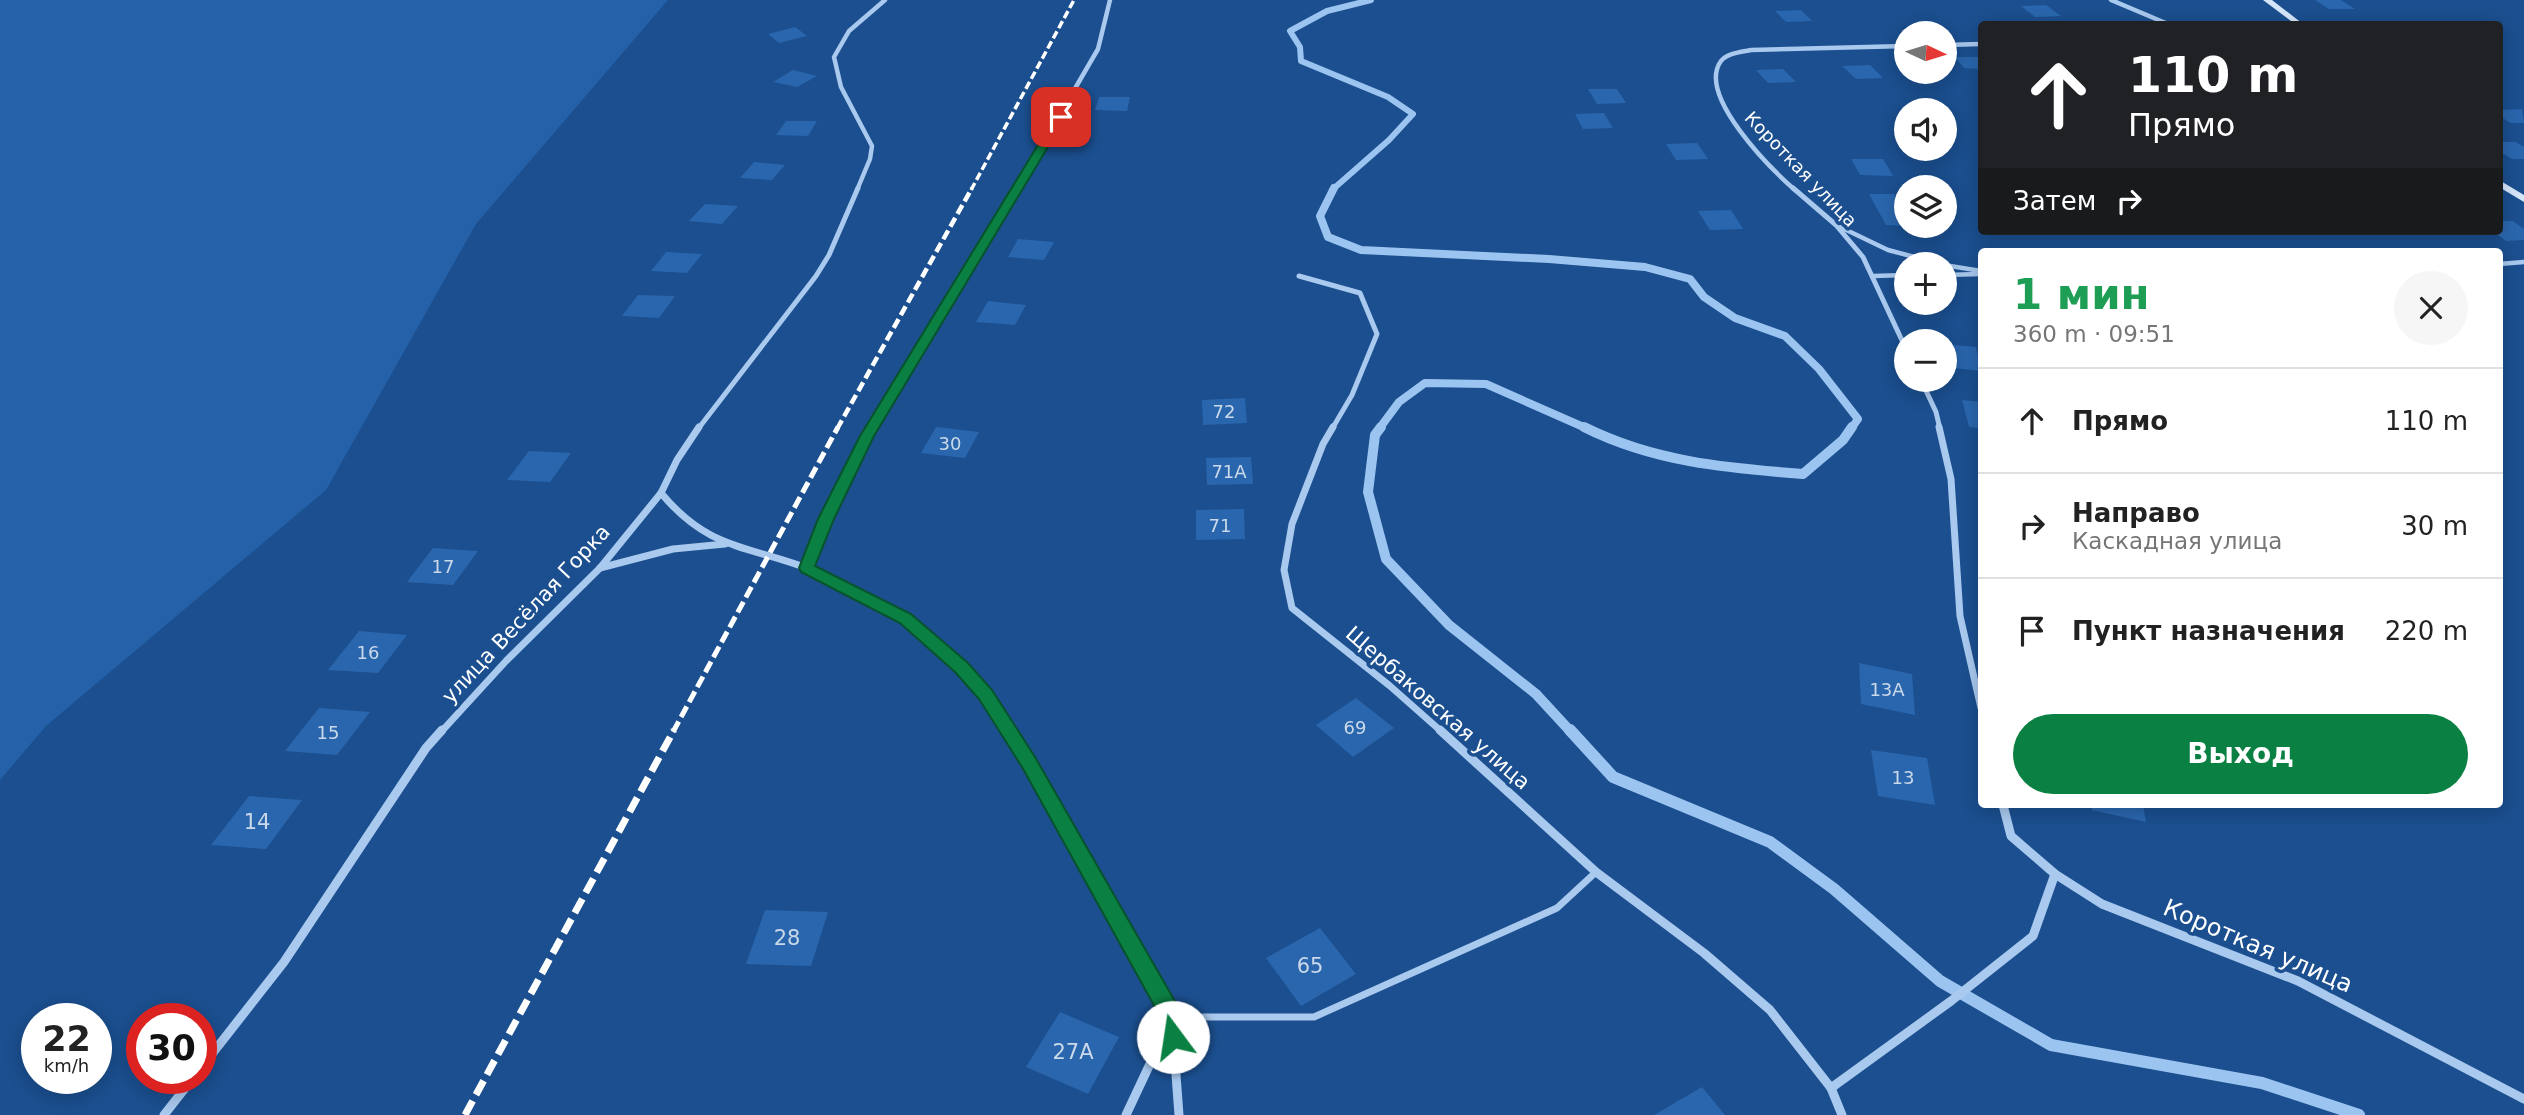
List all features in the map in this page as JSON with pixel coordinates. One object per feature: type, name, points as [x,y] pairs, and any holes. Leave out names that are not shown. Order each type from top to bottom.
[{"type":"street","name":"улица Весёлая Горка","points":[[217,1048],[284,962],[426,748],[506,661],[600,569],[661,493],[677,460],[705,418],[816,276],[829,255],[870,159],[872,146],[841,87],[834,57],[849,31],[886,0]]},
{"type":"street","points":[[807,568],[826,519],[867,436],[1085,74],[1098,49],[1110,0]]},
{"type":"street","points":[[2111,0],[2161,21]]},
{"type":"street","points":[[2267,0],[2295,21]]},
{"type":"street","points":[[1957,45],[1978,44]]},
{"type":"street","name":"Короткая улица","points":[[1894,46],[1751,50],[1734,53],[1722,59],[1716,72],[1717,86],[1734,125],[1791,186],[1836,225],[1863,257],[1897,329]]},
{"type":"street","points":[[2503,186],[2524,200]]},
{"type":"street","name":"Щербаковская улица","points":[[1299,276],[1360,293],[1377,334],[1352,395],[1323,444],[1292,524],[1284,570],[1292,608],[1400,695],[1515,796],[1596,872],[1704,953],[1770,1010],[1831,1088],[1842,1115]]},
{"type":"street","points":[[1927,392],[1936,412],[1951,479],[1960,616],[1978,695]]},
{"type":"street","points":[[661,493],[676,514],[705,534],[726,544],[807,568],[905,618],[961,667],[986,694],[1028,762],[1172,1017],[1179,1115]]},
{"type":"street","points":[[600,569],[673,549],[726,544]]},
{"type":"street","name":"Короткая улица","points":[[2004,808],[2011,836],[2055,874],[2102,904],[2298,981],[2524,1099]]},
{"type":"street","points":[[1831,1088],[1951,1001],[2033,936],[2055,874]]},
{"type":"street","points":[[1126,1115],[1172,1017]]},
{"type":"street","points":[[164,1115],[180,1094]]},
{"type":"lane","points":[[1836,225],[1895,252]]},
{"type":"lane","points":[[2503,264],[2524,262]]},
{"type":"lane","points":[[1957,268],[1978,271]]},
{"type":"lane","points":[[1957,274],[1978,272]]},
{"type":"lane","points":[[1873,276],[1894,275]]},
{"type":"lane","points":[[1172,1017],[1314,1017],[1556,908],[1596,872]]},
{"type":"shaded area","points":[[0,0],[668,0],[476,224],[326,490],[46,726],[0,780]]},
{"type":"building","points":[[2315,0],[2341,0],[2355,9],[2329,9]]},
{"type":"building","points":[[2046,5],[2061,16],[2035,17],[2021,6]]},
{"type":"building","points":[[1801,10],[1812,21],[1786,22],[1775,11]]},
{"type":"building","points":[[795,27],[807,36],[779,43],[768,34]]},
{"type":"building","points":[[1957,57],[1978,57],[1978,69],[1964,68]]},
{"type":"building","points":[[1870,65],[1883,78],[1856,79],[1842,66]]},
{"type":"building","points":[[1783,69],[1796,82],[1768,83],[1756,70]]},
{"type":"building","points":[[793,70],[817,76],[797,87],[773,82]]},
{"type":"building","points":[[1588,89],[1617,89],[1626,103],[1597,104]]},
{"type":"building","points":[[1099,97],[1130,97],[1127,111],[1095,110]]},
{"type":"building","points":[[2522,109],[2524,123],[2511,123],[2503,118],[2503,110]]},
{"type":"building","points":[[1604,113],[1613,128],[1583,129],[1575,114]]},
{"type":"building","points":[[786,121],[817,121],[808,136],[776,135]]},
{"type":"building","points":[[2503,142],[2516,142],[2524,147],[2524,159],[2512,159],[2503,153]]},
{"type":"building","points":[[1697,143],[1708,159],[1676,160],[1666,144]]},
{"type":"building","points":[[1851,159],[1883,159],[1893,176],[1860,175]]},
{"type":"building","points":[[754,162],[785,165],[772,180],[740,178]]},
{"type":"building","points":[[1869,194],[1894,194],[1894,225],[1886,225]]},
{"type":"building","points":[[705,204],[738,206],[722,224],[689,221]]},
{"type":"building","points":[[1731,210],[1743,229],[1710,230],[1698,211]]},
{"type":"building","points":[[2503,221],[2513,221],[2524,229],[2524,240],[2506,241],[2498,235],[2503,235]]},
{"type":"building","points":[[1018,239],[1054,242],[1044,260],[1008,257]]},
{"type":"building","points":[[666,252],[702,254],[687,273],[651,271]]},
{"type":"building","points":[[638,295],[675,296],[659,318],[622,316]]},
{"type":"building","points":[[988,301],[1026,305],[1015,325],[976,322]]},
{"type":"building","points":[[1957,345],[1976,347],[1978,371],[1957,368]]},
{"type":"building","points":[[1245,398],[1247,423],[1203,425],[1202,400]]},
{"type":"building","points":[[1962,400],[1978,402],[1978,428],[1969,427]]},
{"type":"building","points":[[936,427],[979,432],[965,458],[921,453]]},
{"type":"building","points":[[529,451],[571,453],[550,482],[507,480]]},
{"type":"building","points":[[1251,457],[1253,484],[1207,485],[1206,458]]},
{"type":"building","points":[[1244,509],[1245,539],[1196,540],[1196,510]]},
{"type":"building","points":[[433,548],[478,551],[453,585],[407,582]]},
{"type":"building","points":[[359,631],[407,635],[378,673],[328,670]]},
{"type":"building","points":[[1859,663],[1912,674],[1915,715],[1861,704]]},
{"type":"building","points":[[1356,698],[1394,728],[1353,757],[1316,725]]},
{"type":"building","points":[[319,708],[370,712],[337,755],[285,751]]},
{"type":"building","points":[[1871,750],[1927,758],[1935,805],[1878,796]]},
{"type":"building","points":[[249,796],[302,800],[266,849],[211,845]]},
{"type":"building","points":[[2144,808],[2146,822],[2092,810]]},
{"type":"building","points":[[765,910],[828,912],[811,966],[746,964]]},
{"type":"building","points":[[1320,928],[1356,974],[1301,1006],[1266,958]]},
{"type":"building","points":[[1060,1012],[1119,1037],[1088,1094],[1026,1067]]},
{"type":"building","points":[[1702,1087],[1725,1115],[1654,1115]]},
{"type":"waterway","points":[[1334,188],[1389,140],[1413,114],[1388,97],[1301,61],[1300,47],[1290,31],[1327,11],[1371,0]]},
{"type":"waterway","points":[[1334,188],[1320,216],[1328,237],[1361,250],[1549,259],[1645,267],[1690,279],[1704,297],[1735,318],[1785,336],[1819,369],[1858,419],[1851,429]]},
{"type":"waterway","points":[[1379,429],[1399,402],[1425,383],[1486,384],[1588,429]]},
{"type":"waterway","points":[[1381,427],[1375,435],[1368,492],[1386,559],[1449,625],[1536,694],[1571,732]]},
{"type":"waterway","points":[[1584,427],[1610,439],[1664,456],[1718,466],[1803,474],[1843,440],[1852,427]]},
{"type":"waterway","points":[[1570,730],[1613,777],[1770,842],[1834,889],[1940,981],[2051,1045],[2262,1083],[2359,1115]]},
{"type":"railway","points":[[971,190],[1074,0]]},
{"type":"railway","points":[[837,429],[972,188]]},
{"type":"railway","points":[[673,732],[838,427]]},
{"type":"railway","points":[[465,1115],[674,730]]},
{"type":"route","points":[[1061,117],[867,436],[826,519],[807,568],[905,618],[961,667],[986,694],[1028,762],[1172,1017],[1173,1037]]}]
